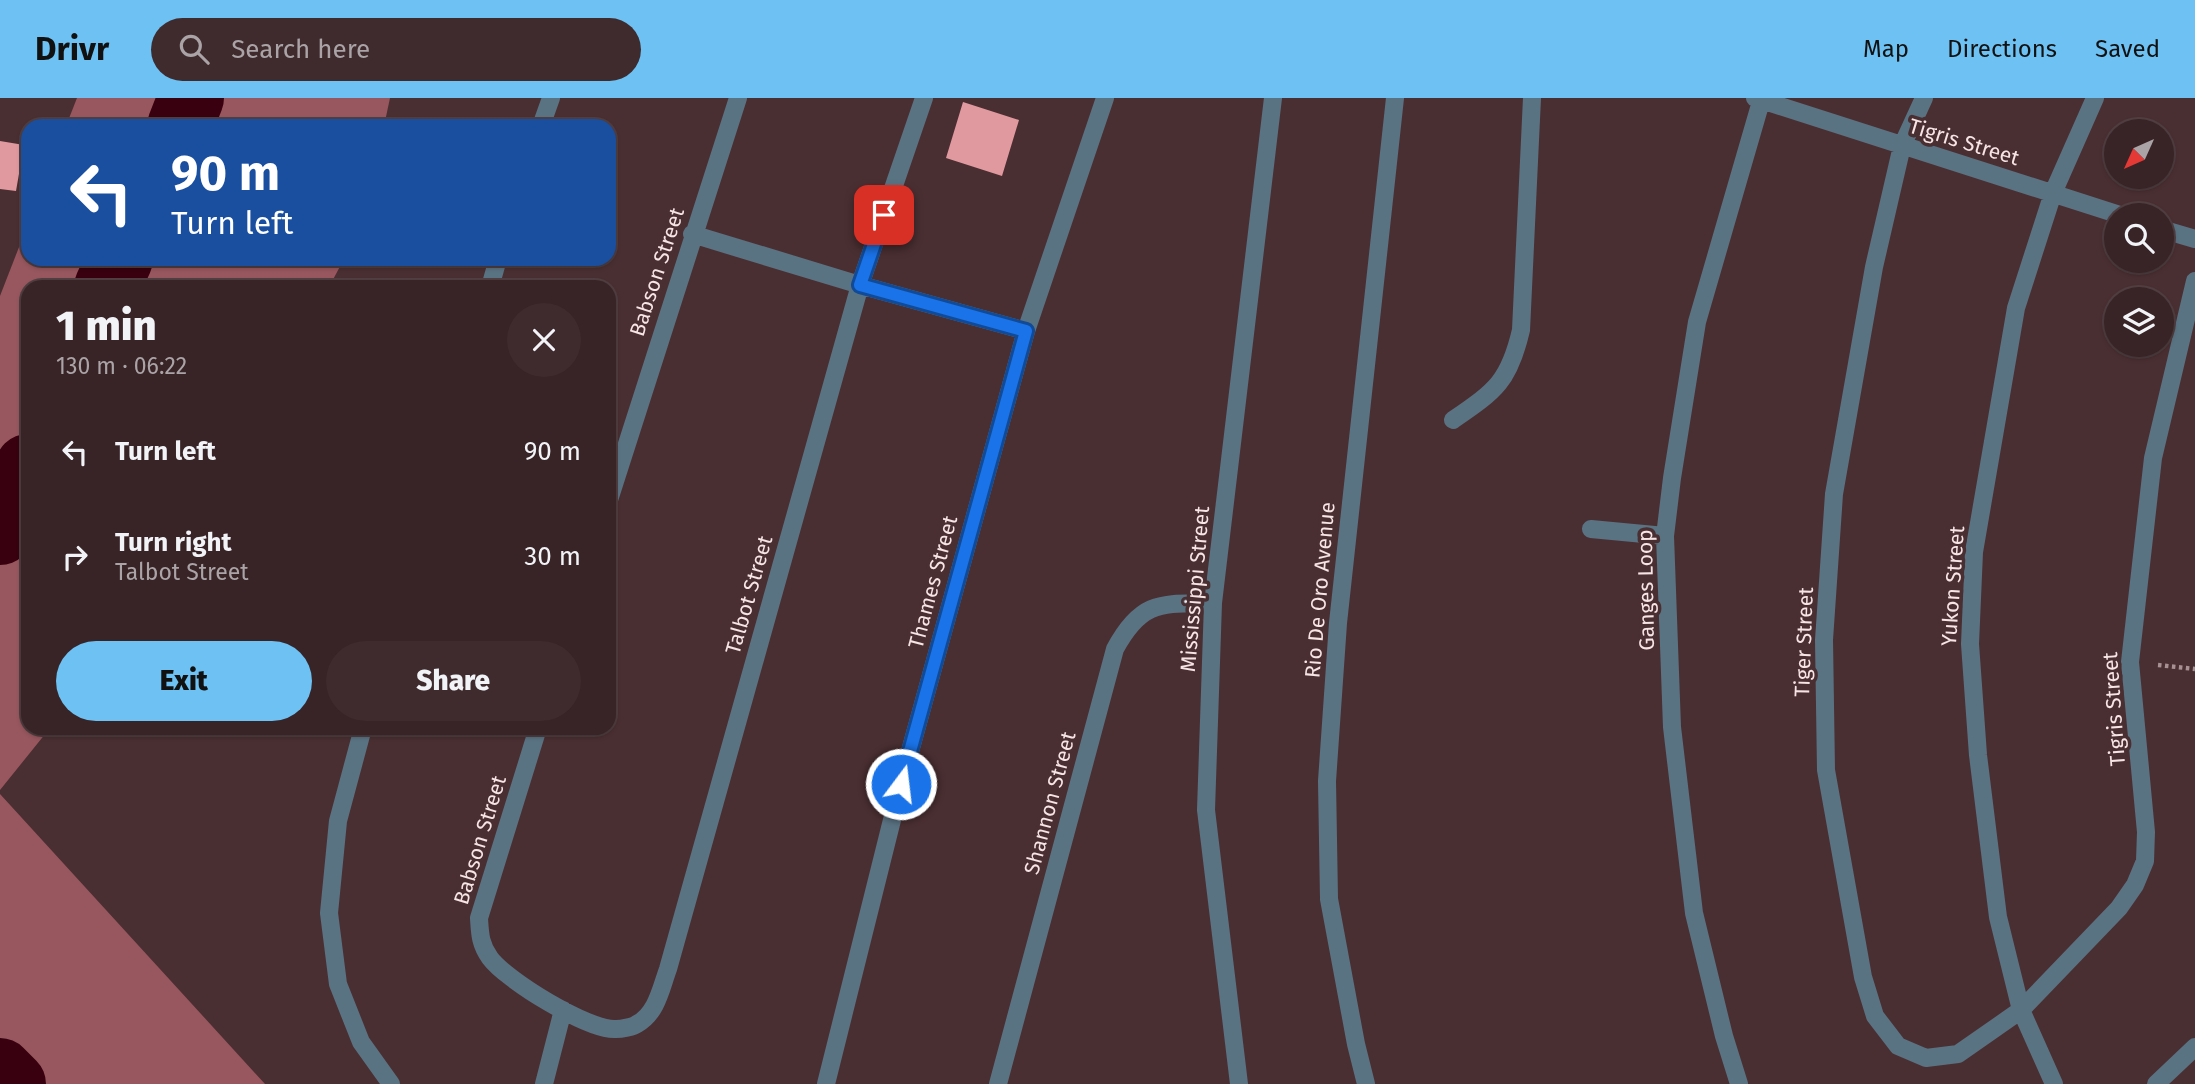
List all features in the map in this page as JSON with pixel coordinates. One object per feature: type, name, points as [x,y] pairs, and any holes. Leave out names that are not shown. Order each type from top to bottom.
[{"type":"street","points":[[544,119],[551,98]]},
{"type":"street","name":"Babson Street","points":[[616,478],[692,234],[738,98]]},
{"type":"street","name":"Talbot Street","points":[[563,1010],[615,1030],[637,1024],[656,1004],[860,285],[924,98]]},
{"type":"street","name":"Thames Street","points":[[826,1084],[901,784],[1026,331],[1105,98]]},
{"type":"street","name":"Mississippi Street","points":[[1239,1084],[1206,810],[1213,603],[1273,98]]},
{"type":"street","name":"Rio De Oro Avenue","points":[[1366,1084],[1329,899],[1327,781],[1338,623],[1395,98]]},
{"type":"street","points":[[1453,420],[1502,382],[1515,359],[1521,330],[1532,98]]},
{"type":"street","name":"Tiger Street","points":[[1924,98],[1902,146],[1874,267],[1834,494],[1824,640],[1826,770],[1863,977],[1875,1016],[1898,1046],[1926,1058],[1958,1054],[2021,1010]]},
{"type":"street","name":"Yukon Street","points":[[2054,1084],[2021,1010],[1998,917],[1978,755],[1970,645],[1974,552],[2016,308],[2053,193],[2095,98]]},
{"type":"street","name":"Tigris Street","points":[[1759,99],[2104,210]]},
{"type":"street","name":"Ganges Loop","points":[[1739,1084],[1724,1036],[1694,913],[1672,727],[1665,536],[1697,322],[1759,99]]},
{"type":"street","points":[[2174,233],[2195,239]]},
{"type":"street","points":[[692,234],[860,285],[1026,331]]},
{"type":"street","name":"Tigris Street","points":[[2021,1010],[2119,908],[2135,885],[2145,861],[2146,832],[2130,662],[2153,458],[2195,281]]},
{"type":"street","points":[[1591,529],[1665,536]]},
{"type":"street","name":"Shannon Street","points":[[998,1084],[1115,649],[1125,630],[1139,615],[1160,604],[1213,603]]},
{"type":"street","points":[[361,735],[338,821],[329,913],[338,984],[361,1042],[391,1084]]},
{"type":"street","name":"Babson Street","points":[[536,735],[483,905],[480,940],[491,960],[508,975],[563,1010]]},
{"type":"street","points":[[544,1084],[563,1010]]},
{"type":"street","points":[[2157,1084],[2195,1047]]},
{"type":"path","points":[[2130,662],[2195,669]]},
{"type":"shaded area","points":[[77,98],[390,98],[386,119],[69,119]]},
{"type":"shaded area","points":[[21,242],[21,266],[340,266],[333,280],[21,280],[21,735],[44,735],[0,790],[0,296]]},
{"type":"shaded area","points":[[0,794],[265,1084],[0,1084]]},
{"type":"building","points":[[963,102],[1019,120],[1002,176],[946,158]]},
{"type":"building","points":[[0,141],[21,144],[16,191],[0,189]]},
{"type":"waterway","points":[[183,119],[191,98]]},
{"type":"waterway","points":[[110,280],[117,266]]},
{"type":"waterway","points":[[0,532],[21,483]]},
{"type":"waterway","points":[[0,1071],[13,1084]]},
{"type":"route","points":[[884,215],[860,285],[1026,331],[901,784]]}]
